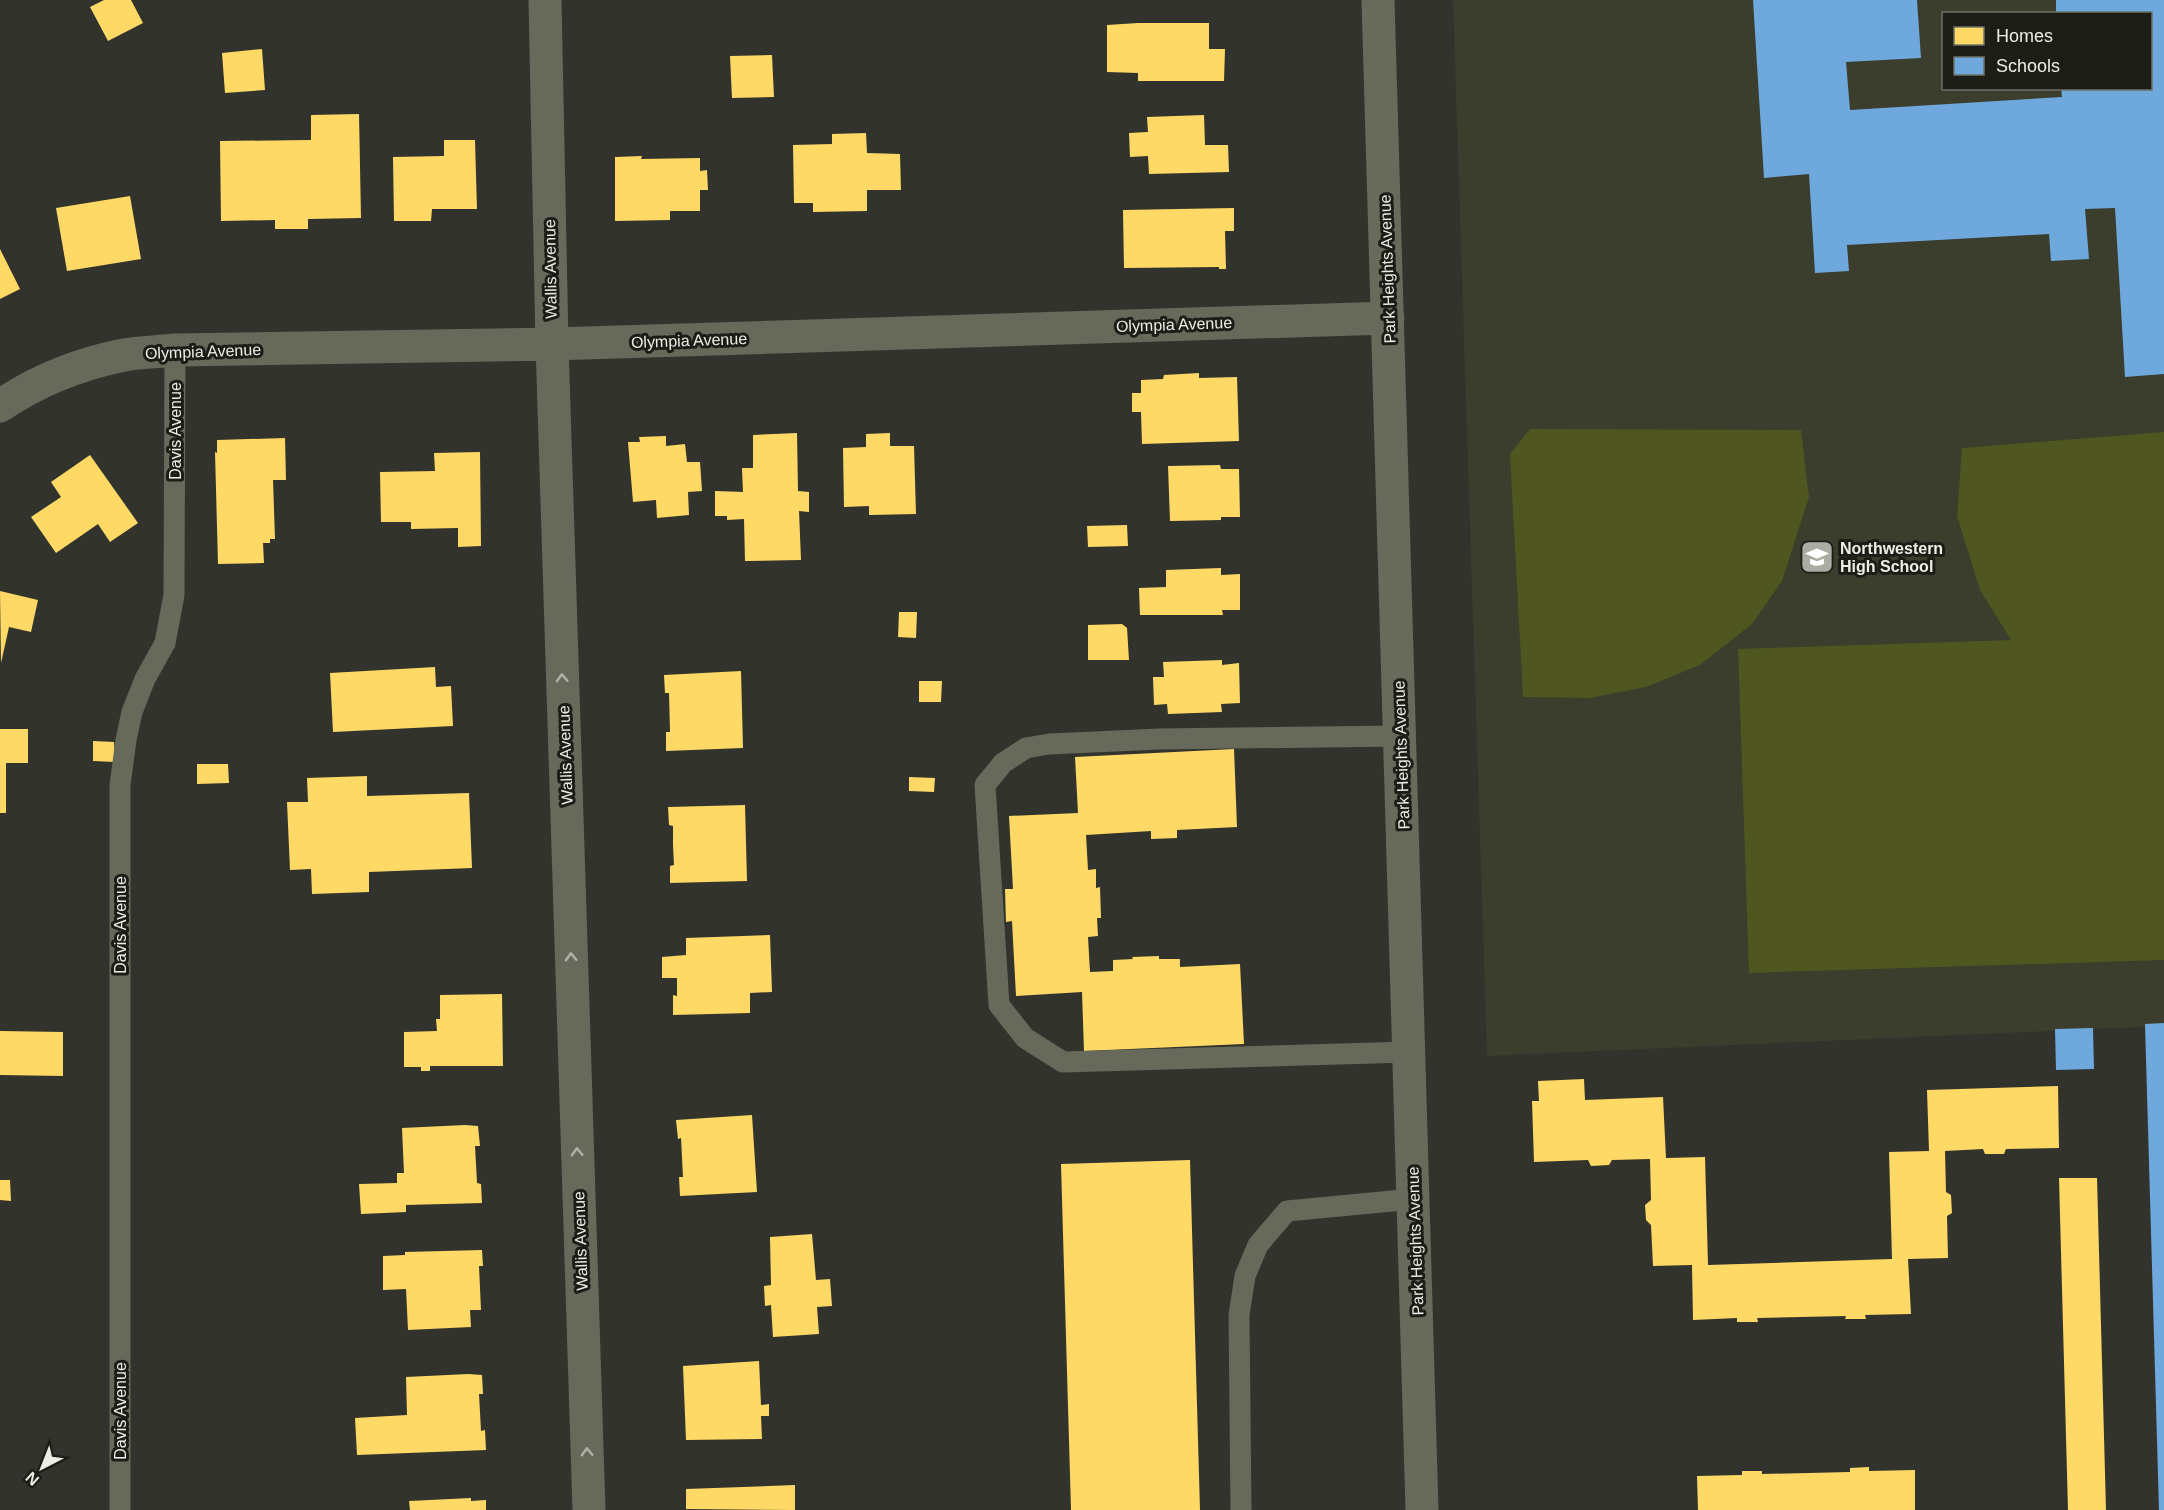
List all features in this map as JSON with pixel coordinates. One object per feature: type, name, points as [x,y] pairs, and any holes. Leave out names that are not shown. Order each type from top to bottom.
[{"type":"main road","name":"Park Heights Avenue","points":[[1378,0],[1422,1510]]},
{"type":"street","name":"Wallis Avenue","points":[[545,0],[552,344],[589,1510]]},
{"type":"street","name":"Olympia Avenue","points":[[0,406],[18,393],[66,372],[120,356],[175,350],[552,344],[1388,318]]},
{"type":"lane","name":"Davis Avenue","points":[[120,1510],[120,785],[132,712],[145,679],[165,643],[174,595],[175,350]]},
{"type":"lane","points":[[1400,736],[1160,739],[1048,744],[1026,748],[1018,753],[1003,763],[985,785],[999,1005],[1025,1038],[1063,1062],[1409,1052]]},
{"type":"lane","points":[[1241,1510],[1239,1315],[1245,1276],[1258,1245],[1287,1211],[1413,1198]]},
{"type":"shaded area","name":"Northwestern High School","points":[[1453,0],[2164,0],[2164,1026],[1487,1056]]},
{"type":"green space","points":[[1530,429],[1801,430],[1809,497],[1782,581],[1752,624],[1700,665],[1646,687],[1590,698],[1523,697],[1510,454]]},
{"type":"green space","points":[[2164,432],[2164,960],[1749,973],[1738,649],[2011,640],[1980,590],[1957,516],[1962,448]]},
{"type":"building: Homes","points":[[104,0],[131,0],[143,23],[108,41],[90,7]]},
{"type":"building: Homes","points":[[1209,23],[1209,49],[1225,49],[1224,81],[1138,81],[1138,73],[1107,72],[1107,25]]},
{"type":"building: Homes","points":[[262,49],[265,90],[225,93],[222,53]]},
{"type":"building: Homes","points":[[772,55],[774,97],[732,98],[730,56]]},
{"type":"building: Homes","points":[[359,114],[361,218],[308,219],[308,229],[275,229],[275,220],[221,221],[220,141],[311,140],[311,115]]},
{"type":"building: Homes","points":[[1204,115],[1205,145],[1228,145],[1229,172],[1149,174],[1148,156],[1130,157],[1129,133],[1148,132],[1147,117]]},
{"type":"building: Homes","points":[[866,133],[867,153],[900,154],[901,190],[867,190],[867,211],[813,212],[813,203],[794,203],[793,145],[832,144],[832,134]]},
{"type":"building: Homes","points":[[444,140],[475,140],[477,209],[432,209],[431,221],[394,221],[393,157],[444,156]]},
{"type":"building: Homes","points":[[642,156],[641,159],[700,158],[700,171],[707,170],[708,190],[700,190],[700,211],[670,211],[670,220],[615,221],[615,157]]},
{"type":"building: Homes","points":[[130,196],[141,259],[67,271],[56,208]]},
{"type":"building: Homes","points":[[1234,208],[1234,231],[1225,231],[1226,269],[1219,269],[1219,267],[1124,268],[1123,210]]},
{"type":"building: Homes","points":[[0,249],[20,289],[0,299]]},
{"type":"building: Homes","points":[[1199,373],[1199,378],[1237,377],[1239,441],[1142,444],[1141,412],[1132,412],[1132,393],[1141,393],[1141,380],[1163,379],[1164,375]]},
{"type":"building: Homes","points":[[797,433],[798,491],[809,492],[809,512],[799,511],[801,560],[745,561],[744,519],[727,520],[727,516],[715,516],[715,491],[743,492],[742,468],[753,468],[753,435]]},
{"type":"building: Homes","points":[[890,433],[890,446],[914,446],[916,514],[869,515],[869,506],[844,507],[843,448],[866,447],[866,434]]},
{"type":"building: Homes","points":[[666,436],[666,446],[685,444],[687,462],[700,462],[702,491],[688,492],[689,515],[657,518],[656,500],[633,502],[628,442],[640,442],[639,437]]},
{"type":"building: Homes","points":[[285,438],[286,480],[273,480],[275,539],[270,539],[270,543],[263,543],[264,563],[218,564],[215,452],[217,453],[217,440]]},
{"type":"building: Homes","points":[[480,452],[481,546],[458,547],[458,528],[411,529],[411,522],[381,522],[380,472],[435,471],[434,453]]},
{"type":"building: Homes","points":[[90,455],[138,523],[110,542],[98,524],[56,553],[31,517],[61,497],[51,482]]},
{"type":"building: Homes","points":[[1220,465],[1221,469],[1239,469],[1240,517],[1221,517],[1221,520],[1170,521],[1168,466]]},
{"type":"building: Homes","points":[[1127,525],[1128,546],[1088,547],[1087,526]]},
{"type":"building: Homes","points":[[1221,568],[1221,575],[1240,574],[1240,610],[1222,610],[1223,615],[1140,615],[1139,588],[1166,587],[1166,570]]},
{"type":"building: Homes","points":[[0,591],[38,600],[31,632],[9,627],[1,663]]},
{"type":"building: Homes","points":[[899,612],[917,612],[916,638],[898,637]]},
{"type":"building: Homes","points":[[1122,624],[1127,628],[1129,660],[1088,660],[1088,625]]},
{"type":"building: Homes","points":[[1222,660],[1222,665],[1239,663],[1240,703],[1221,704],[1222,712],[1168,714],[1167,704],[1154,705],[1153,677],[1164,677],[1163,662]]},
{"type":"building: Homes","points":[[435,667],[436,687],[451,686],[453,726],[333,732],[330,673]]},
{"type":"building: Homes","points":[[741,671],[743,748],[666,751],[666,732],[670,732],[669,693],[665,693],[664,675]]},
{"type":"building: Homes","points":[[919,681],[942,681],[941,702],[919,702]]},
{"type":"building: Homes","points":[[0,729],[28,729],[28,763],[6,763],[6,813],[0,813]]},
{"type":"building: Homes","points":[[93,741],[114,742],[115,762],[93,761]]},
{"type":"building: Homes","points":[[1234,749],[1237,827],[1177,830],[1177,838],[1151,839],[1151,831],[1086,835],[1088,870],[1096,869],[1096,888],[1100,887],[1101,918],[1097,918],[1098,936],[1088,937],[1090,972],[1113,971],[1113,960],[1133,959],[1132,957],[1159,956],[1159,959],[1180,959],[1180,967],[1240,964],[1244,1044],[1084,1051],[1082,992],[1016,996],[1012,921],[1006,922],[1005,889],[1013,889],[1009,816],[1078,813],[1075,757]]},
{"type":"building: Homes","points":[[197,764],[228,764],[229,783],[197,784]]},
{"type":"building: Homes","points":[[367,776],[367,796],[469,793],[472,868],[369,872],[369,892],[312,894],[311,869],[290,870],[287,802],[308,802],[307,778]]},
{"type":"building: Homes","points":[[909,777],[935,778],[934,792],[909,791]]},
{"type":"building: Homes","points":[[745,805],[747,881],[670,883],[670,866],[674,865],[673,826],[669,825],[668,807]]},
{"type":"building: Homes","points":[[770,935],[772,992],[750,993],[750,1013],[673,1015],[673,995],[677,996],[677,978],[662,978],[662,957],[686,955],[686,938]]},
{"type":"building: Homes","points":[[502,994],[503,1066],[430,1066],[430,1071],[421,1071],[421,1067],[404,1067],[404,1032],[437,1031],[436,1019],[440,1019],[440,995]]},
{"type":"building: Homes","points":[[0,1031],[63,1032],[63,1076],[0,1075]]},
{"type":"building: Homes","points":[[1584,1079],[1585,1100],[1663,1097],[1666,1158],[1705,1157],[1708,1265],[1892,1259],[1889,1152],[1929,1151],[1927,1090],[2058,1086],[2059,1148],[2006,1149],[2004,1154],[1985,1154],[1983,1149],[1945,1151],[1946,1192],[1951,1195],[1952,1213],[1947,1216],[1948,1258],[1908,1259],[1911,1314],[1865,1315],[1866,1319],[1845,1319],[1846,1316],[1757,1318],[1758,1322],[1737,1322],[1737,1318],[1693,1320],[1692,1265],[1653,1266],[1651,1225],[1646,1220],[1645,1205],[1651,1200],[1650,1159],[1612,1160],[1609,1165],[1591,1166],[1588,1160],[1534,1162],[1532,1101],[1539,1101],[1538,1081]]},
{"type":"building: Homes","points":[[752,1115],[757,1192],[680,1196],[679,1177],[683,1177],[681,1138],[678,1139],[676,1120]]},
{"type":"building: Homes","points":[[478,1126],[480,1146],[475,1146],[477,1183],[481,1184],[482,1203],[406,1205],[406,1212],[361,1214],[359,1184],[397,1183],[397,1173],[404,1173],[402,1128]]},
{"type":"building: Homes","points":[[1190,1160],[1200,1510],[1071,1510],[1061,1164]]},
{"type":"building: Homes","points":[[2059,1178],[2097,1178],[2106,1510],[2068,1510]]},
{"type":"building: Homes","points":[[0,1180],[10,1180],[11,1201],[0,1200]]},
{"type":"building: Homes","points":[[812,1234],[816,1280],[830,1279],[832,1306],[817,1307],[819,1334],[773,1337],[771,1305],[765,1306],[764,1286],[771,1285],[770,1237]]},
{"type":"building: Homes","points":[[482,1250],[483,1266],[479,1266],[481,1310],[470,1310],[471,1327],[408,1330],[406,1289],[383,1290],[383,1256],[405,1255],[405,1252]]},
{"type":"building: Homes","points":[[759,1361],[761,1405],[769,1404],[769,1416],[761,1416],[762,1439],[686,1440],[683,1366]]},
{"type":"building: Homes","points":[[482,1375],[483,1394],[479,1394],[481,1431],[485,1430],[486,1450],[357,1455],[355,1418],[407,1415],[406,1377]]},
{"type":"building: Homes","points":[[1869,1467],[1869,1471],[1915,1470],[1915,1510],[1698,1510],[1697,1476],[1742,1475],[1742,1471],[1762,1471],[1762,1474],[1850,1472],[1850,1468]]},
{"type":"building: Homes","points":[[795,1485],[795,1510],[686,1509],[686,1489]]},
{"type":"building: Homes","points":[[471,1498],[471,1501],[486,1500],[486,1510],[410,1510],[409,1501]]},
{"type":"building: Schools","points":[[1753,0],[1917,0],[1921,58],[1846,62],[1850,110],[2062,97],[2061,90],[2152,90],[2152,12],[2056,12],[2056,0],[2164,0],[2164,374],[2125,377],[2115,208],[2085,209],[2089,259],[2051,261],[2049,234],[1847,245],[1849,271],[1815,273],[1809,174],[1764,178]]},
{"type":"building: Schools","points":[[2164,1023],[2164,1510],[2159,1510],[2145,1024]]},
{"type":"building: Schools","points":[[2093,1028],[2094,1069],[2056,1070],[2055,1029]]},
{"type":"place","name":"Northwestern High School","points":[[1817,557]]}]
